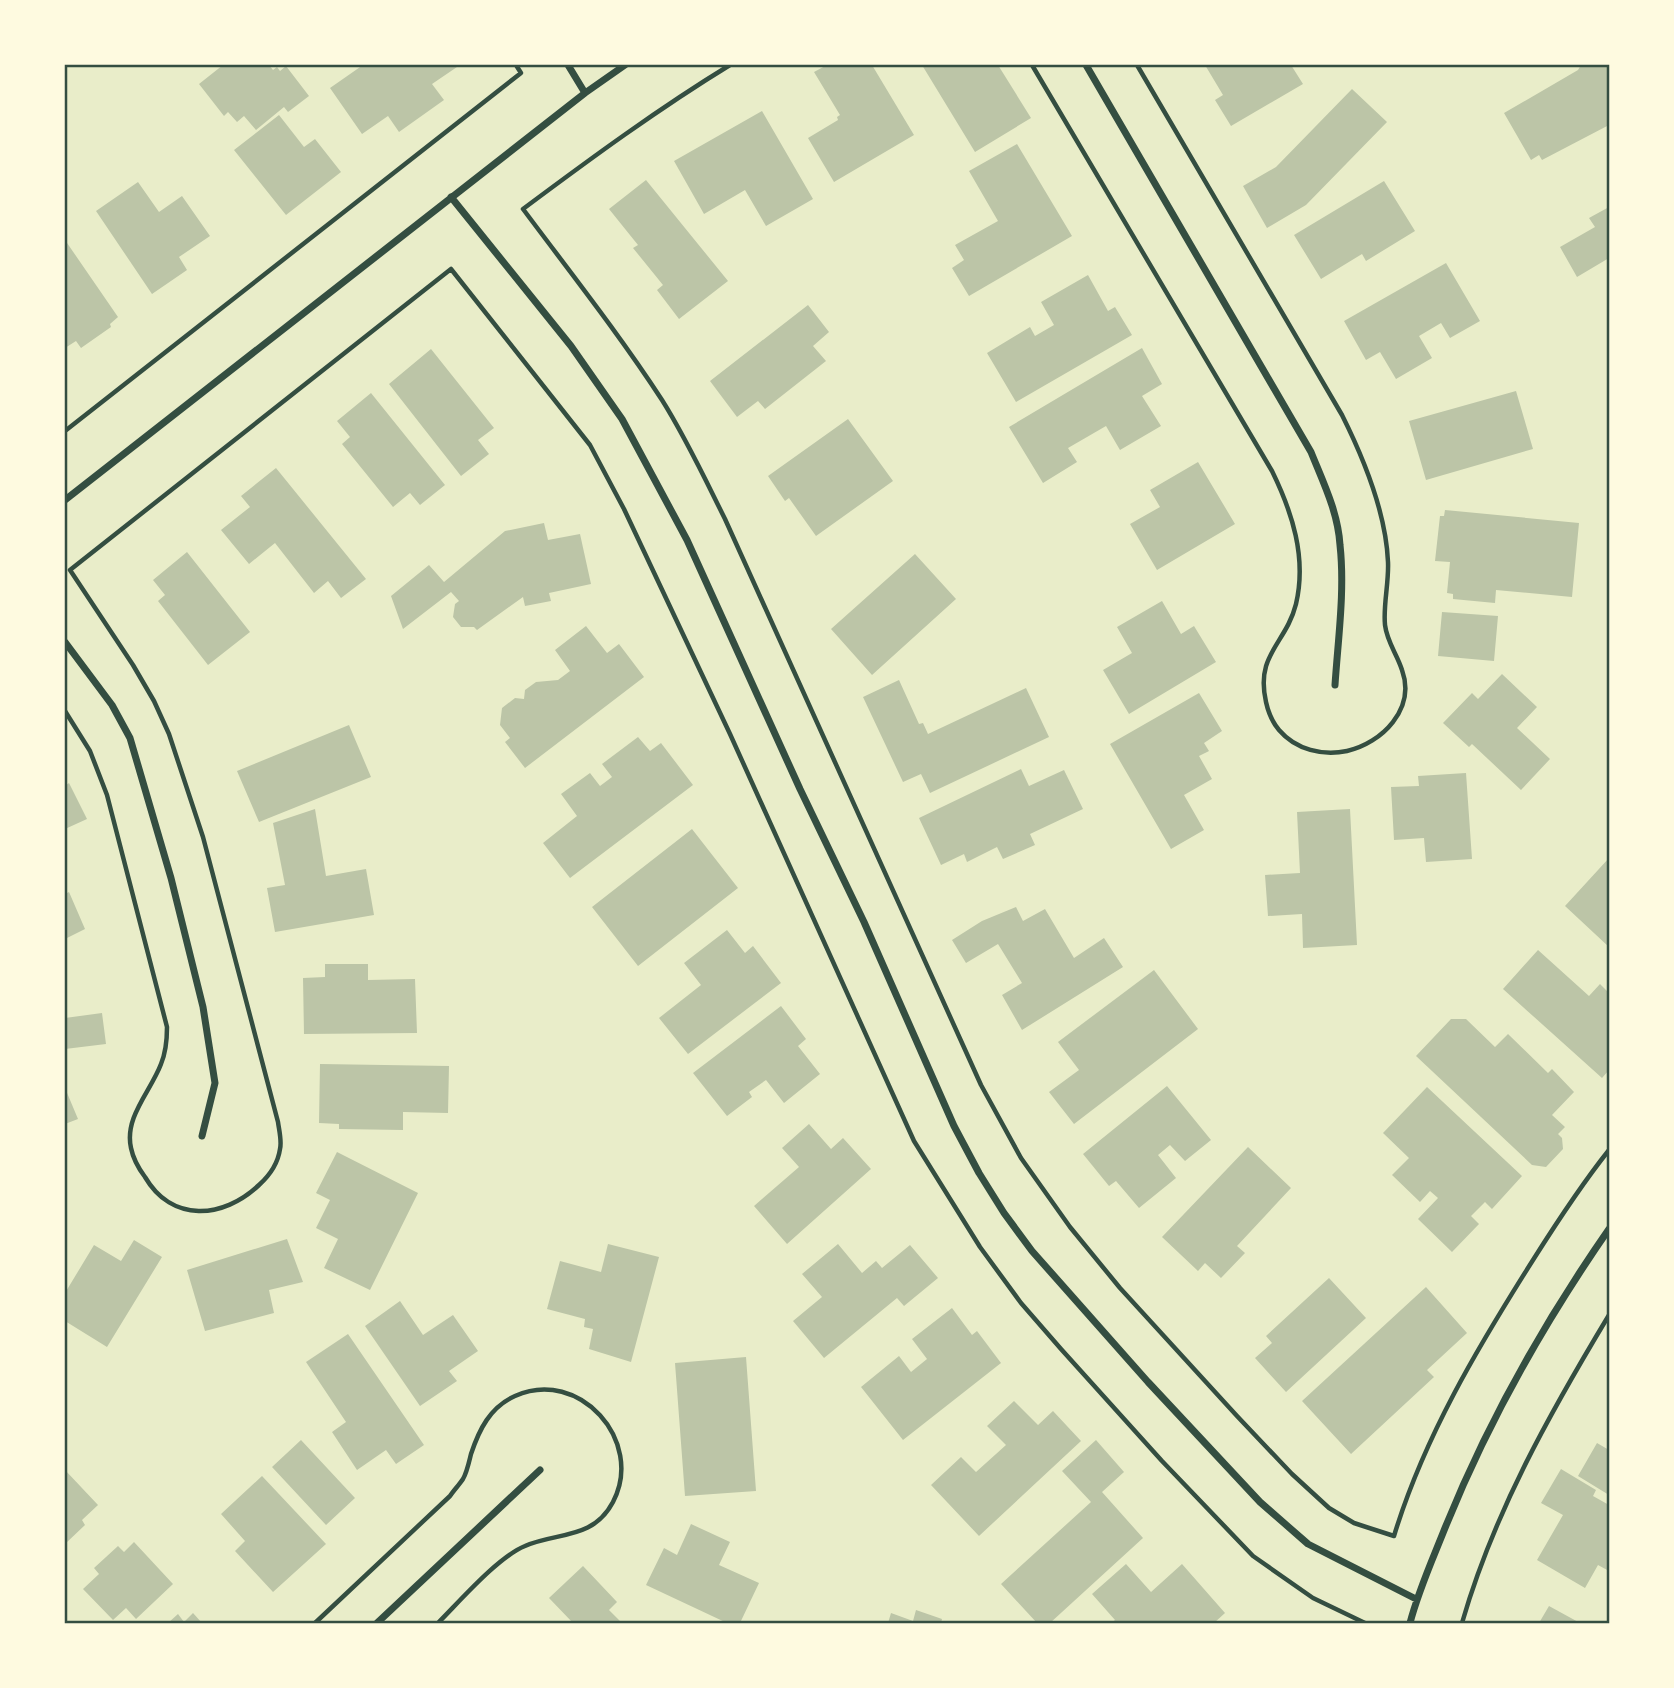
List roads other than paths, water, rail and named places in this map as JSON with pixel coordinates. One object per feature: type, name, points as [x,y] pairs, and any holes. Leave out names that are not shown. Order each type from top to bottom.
[{"type":"street","points":[[568,65],[585,93]]},
{"type":"street","points":[[65,500],[585,93],[625,65]]},
{"type":"street","points":[[1086,65],[1311,452],[1331,503],[1340,544],[1335,685]]},
{"type":"street","points":[[451,198],[571,345],[622,419],[687,540],[800,789],[864,922],[954,1126],[1004,1213],[1032,1251],[1148,1382],[1261,1502],[1308,1544],[1416,1599]]},
{"type":"street","points":[[65,642],[112,705],[130,738],[171,878],[203,1007],[215,1083],[202,1136]]},
{"type":"street","points":[[1410,1623],[1416,1599],[1459,1493],[1496,1417],[1569,1288],[1609,1229]]},
{"type":"street","points":[[377,1623],[540,1470]]}]
